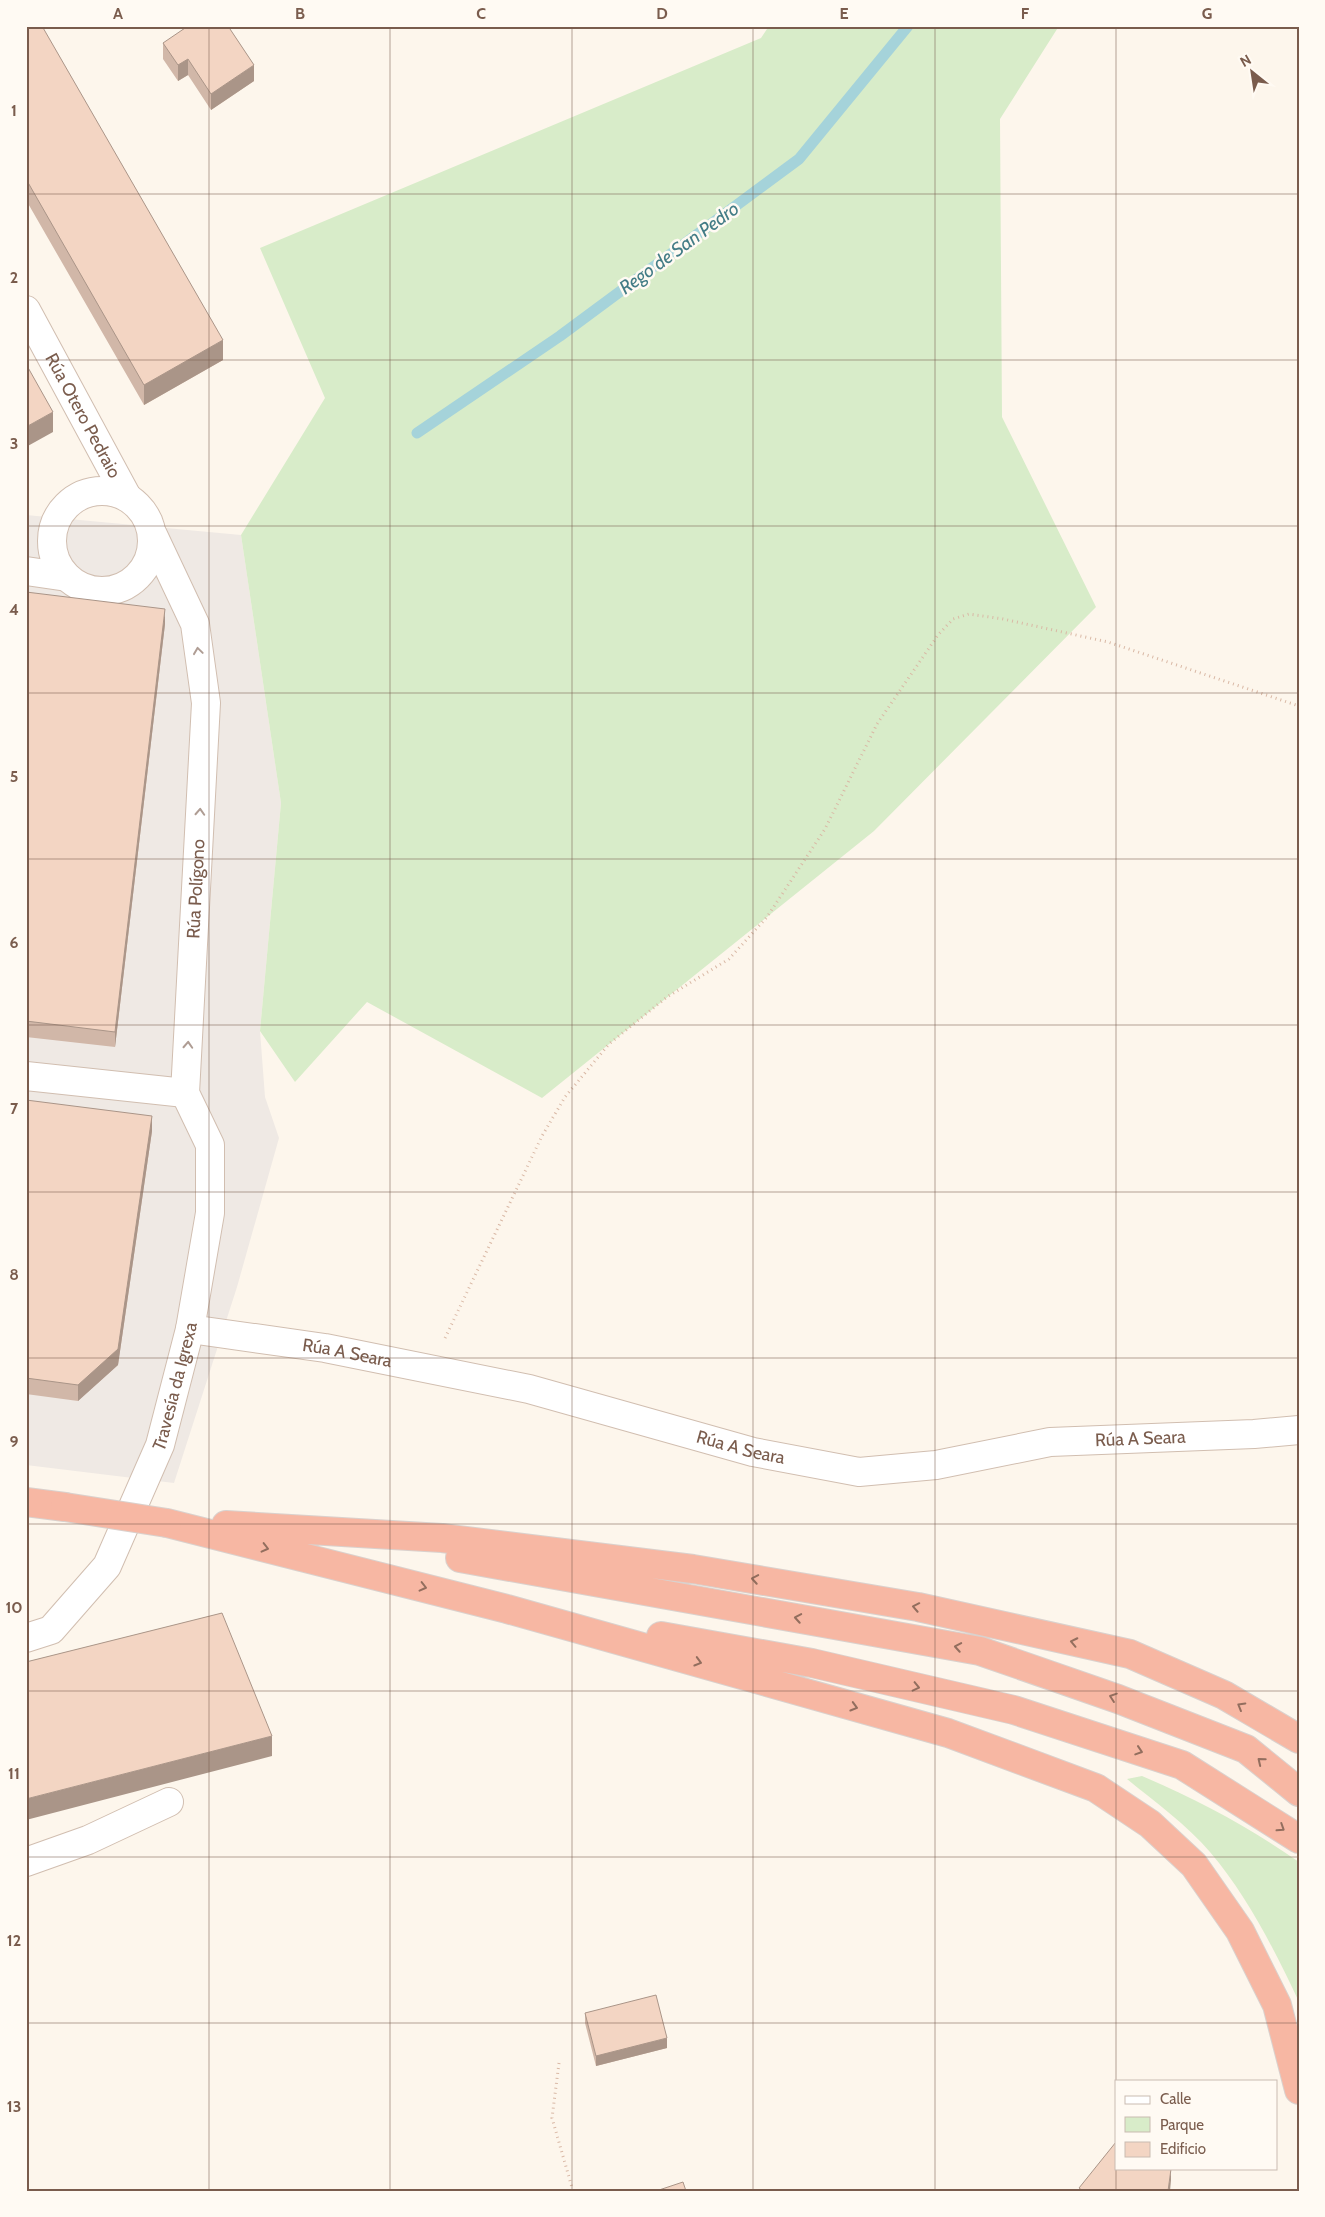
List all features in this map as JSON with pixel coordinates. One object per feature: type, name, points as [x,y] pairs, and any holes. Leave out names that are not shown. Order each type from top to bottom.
[{"type":"highway","points":[[26,1502],[167,1523],[507,1609],[948,1733],[1096,1788],[1150,1824],[1194,1865],[1240,1931],[1277,2005],[1299,2090]]},
{"type":"highway","points":[[167,1523],[442,1538],[693,1569],[918,1607],[1130,1654],[1224,1695],[1299,1739]]},
{"type":"highway","points":[[316,1532],[980,1651],[1118,1699],[1246,1749],[1299,1792]]},
{"type":"highway","points":[[507,1609],[812,1663],[1014,1710],[1182,1765],[1299,1839]]},
{"type":"street","name":"Rúa Otero Pedraio","points":[[26,310],[126,495]]},
{"type":"street","points":[[95,491],[111,491],[126,495],[139,506],[148,519],[153,535],[152,551],[147,565],[138,578],[125,586],[109,591],[94,591],[79,586],[67,577],[57,564],[52,549],[52,533],[57,518],[67,505],[80,495],[95,491]]},
{"type":"street","name":"Rúa Polígono","points":[[153,535],[195,624],[206,703],[185,1093]]},
{"type":"street","points":[[26,571],[67,577]]},
{"type":"street","points":[[26,1076],[185,1093]]},
{"type":"street","name":"Travesía da Igrexa","points":[[26,1638],[51,1630],[107,1566],[160,1445],[190,1329],[210,1213],[210,1145],[185,1093]]},
{"type":"street","name":"Rúa A Seara","points":[[190,1329],[325,1348],[529,1388],[753,1452],[858,1472],[936,1464],[1050,1442],[1254,1434],[1299,1430]]},
{"type":"street","points":[[26,1862],[88,1840],[169,1802]]},
{"type":"path","points":[[431,1368],[542,1136],[564,1097],[609,1044],[667,998],[729,959],[767,917],[825,829],[877,724],[938,635],[953,619],[969,614],[1003,619],[1108,642],[1202,676],[1299,706]]},
{"type":"path","points":[[559,2063],[552,2118],[573,2191]]},
{"type":"shaded area","points":[[26,515],[241,535],[281,803],[260,1031],[265,1097],[279,1138],[237,1287],[174,1483],[26,1465]]},
{"type":"green space","points":[[769,26],[1059,26],[1000,119],[1002,417],[1096,607],[874,831],[542,1098],[367,1002],[295,1082],[260,1031],[281,803],[241,535],[325,398],[260,248],[761,38]]},
{"type":"green space","points":[[1142,1776],[1223,1815],[1299,1862],[1299,2002],[1259,1924],[1224,1869],[1191,1832],[1127,1779]]},
{"type":"building","points":[[26,26],[42,26],[223,340],[144,385],[26,179]]},
{"type":"building","points":[[188,26],[228,26],[254,65],[211,94],[188,59],[178,65],[163,43]]},
{"type":"building","points":[[26,364],[53,412],[26,427]]},
{"type":"building","points":[[26,592],[165,609],[115,1032],[26,1021]]},
{"type":"building","points":[[26,1100],[152,1116],[118,1349],[78,1385],[26,1378]]},
{"type":"building","points":[[222,1613],[272,1736],[26,1799],[26,1662]]},
{"type":"building","points":[[656,1995],[667,2038],[596,2056],[585,2013]]},
{"type":"building","points":[[1115,2143],[1115,2170],[1171,2170],[1168,2191],[1083,2191],[1079,2188]]},
{"type":"building","points":[[683,2182],[686,2191],[656,2191]]},
{"type":"waterway","name":"Rego de San Pedro","points":[[417,433],[560,336],[799,159],[908,26]]}]
